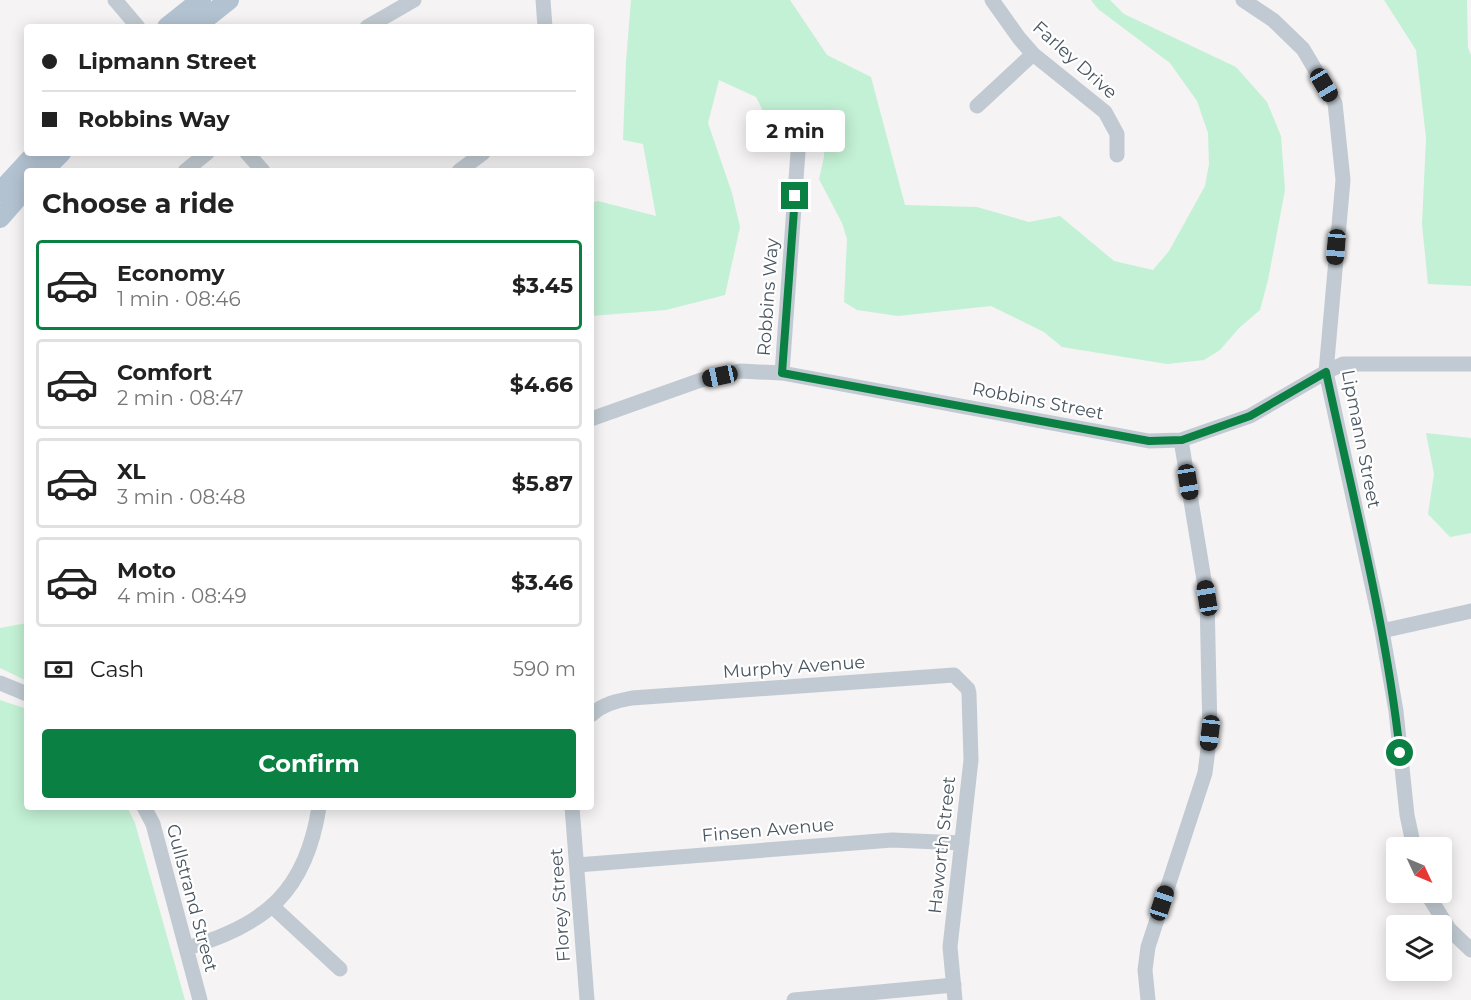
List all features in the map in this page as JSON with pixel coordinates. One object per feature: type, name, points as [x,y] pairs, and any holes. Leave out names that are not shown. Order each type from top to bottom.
[{"type":"main road","points":[[171,24],[201,0]]},
{"type":"main road","points":[[199,24],[230,0]]},
{"type":"main road","points":[[0,192],[33,156]]},
{"type":"main road","points":[[46,168],[58,156]]},
{"type":"main road","points":[[0,218],[24,190]]},
{"type":"street","points":[[115,0],[135,24]]},
{"type":"street","points":[[372,24],[414,0]]},
{"type":"street","points":[[543,0],[545,24]]},
{"type":"street","name":"Farley Drive","points":[[992,0],[1033,54],[1105,112],[1117,134],[1117,155]]},
{"type":"street","name":"Lipmann Street","points":[[1243,0],[1273,20],[1303,49],[1335,103],[1343,180],[1326,372],[1382,631],[1396,711],[1407,815],[1412,837]]},
{"type":"street","points":[[976,106],[1033,54]]},
{"type":"street","name":"Robbins Way","points":[[782,373],[798,152]]},
{"type":"street","points":[[189,168],[203,156]]},
{"type":"street","points":[[250,156],[260,168]]},
{"type":"street","points":[[463,168],[479,156]]},
{"type":"street","name":"Robbins Street","points":[[594,418],[701,380],[740,371],[782,373],[1149,441],[1182,440],[1250,416],[1343,364],[1471,364]]},
{"type":"street","points":[[1148,1000],[1145,970],[1148,946],[1205,773],[1210,733],[1207,598],[1182,440]]},
{"type":"street","points":[[1382,631],[1471,611]]},
{"type":"street","name":"Murphy Avenue","points":[[594,712],[612,702],[632,698],[954,675],[968,689],[969,694]]},
{"type":"street","points":[[0,683],[24,693]]},
{"type":"street","name":"Haworth Street","points":[[954,993],[950,947],[971,760],[969,694]]},
{"type":"street","name":"Gullstrand Street","points":[[146,810],[153,824],[200,1000]]},
{"type":"street","points":[[187,948],[218,939],[253,921],[272,906],[287,890],[308,856],[315,836],[319,810]]},
{"type":"street","name":"Florey Street","points":[[572,810],[587,1000]]},
{"type":"street","name":"Finsen Avenue","points":[[577,865],[892,840],[962,843]]},
{"type":"street","points":[[1433,903],[1449,929],[1471,950]]},
{"type":"street","points":[[272,906],[340,969]]},
{"type":"street","points":[[794,1000],[954,993]]},
{"type":"green space","points":[[631,0],[790,0],[827,55],[871,77],[905,205],[977,207],[1029,222],[1060,216],[1114,261],[1153,270],[1169,251],[1205,186],[1209,164],[1208,133],[1197,101],[1170,63],[1098,9],[1091,0],[1110,0],[1124,14],[1236,67],[1267,102],[1281,136],[1285,190],[1260,310],[1239,328],[1220,350],[1204,360],[1167,364],[1062,347],[1044,332],[991,306],[898,316],[857,310],[844,302],[847,239],[842,223],[819,179],[824,157],[824,139],[812,131],[796,128],[789,134],[769,123],[756,97],[719,80],[708,123],[732,193],[740,227],[725,295],[666,310],[594,316],[594,202],[598,201],[656,216],[643,144],[623,140]]},
{"type":"green space","points":[[1384,0],[1467,0],[1468,48],[1471,55],[1471,286],[1428,284],[1422,224],[1426,138],[1416,50]]},
{"type":"green space","points":[[1426,433],[1471,438],[1471,533],[1450,537],[1428,514],[1434,474]]},
{"type":"green space","points":[[24,624],[24,680],[0,668],[0,628]]},
{"type":"green space","points":[[0,700],[24,708],[24,810],[128,810],[135,823],[185,1000],[0,1000]]},
{"type":"route","points":[[795,196],[782,373],[1149,441],[1182,440],[1250,416],[1326,372],[1382,631],[1396,711],[1400,753]]}]
